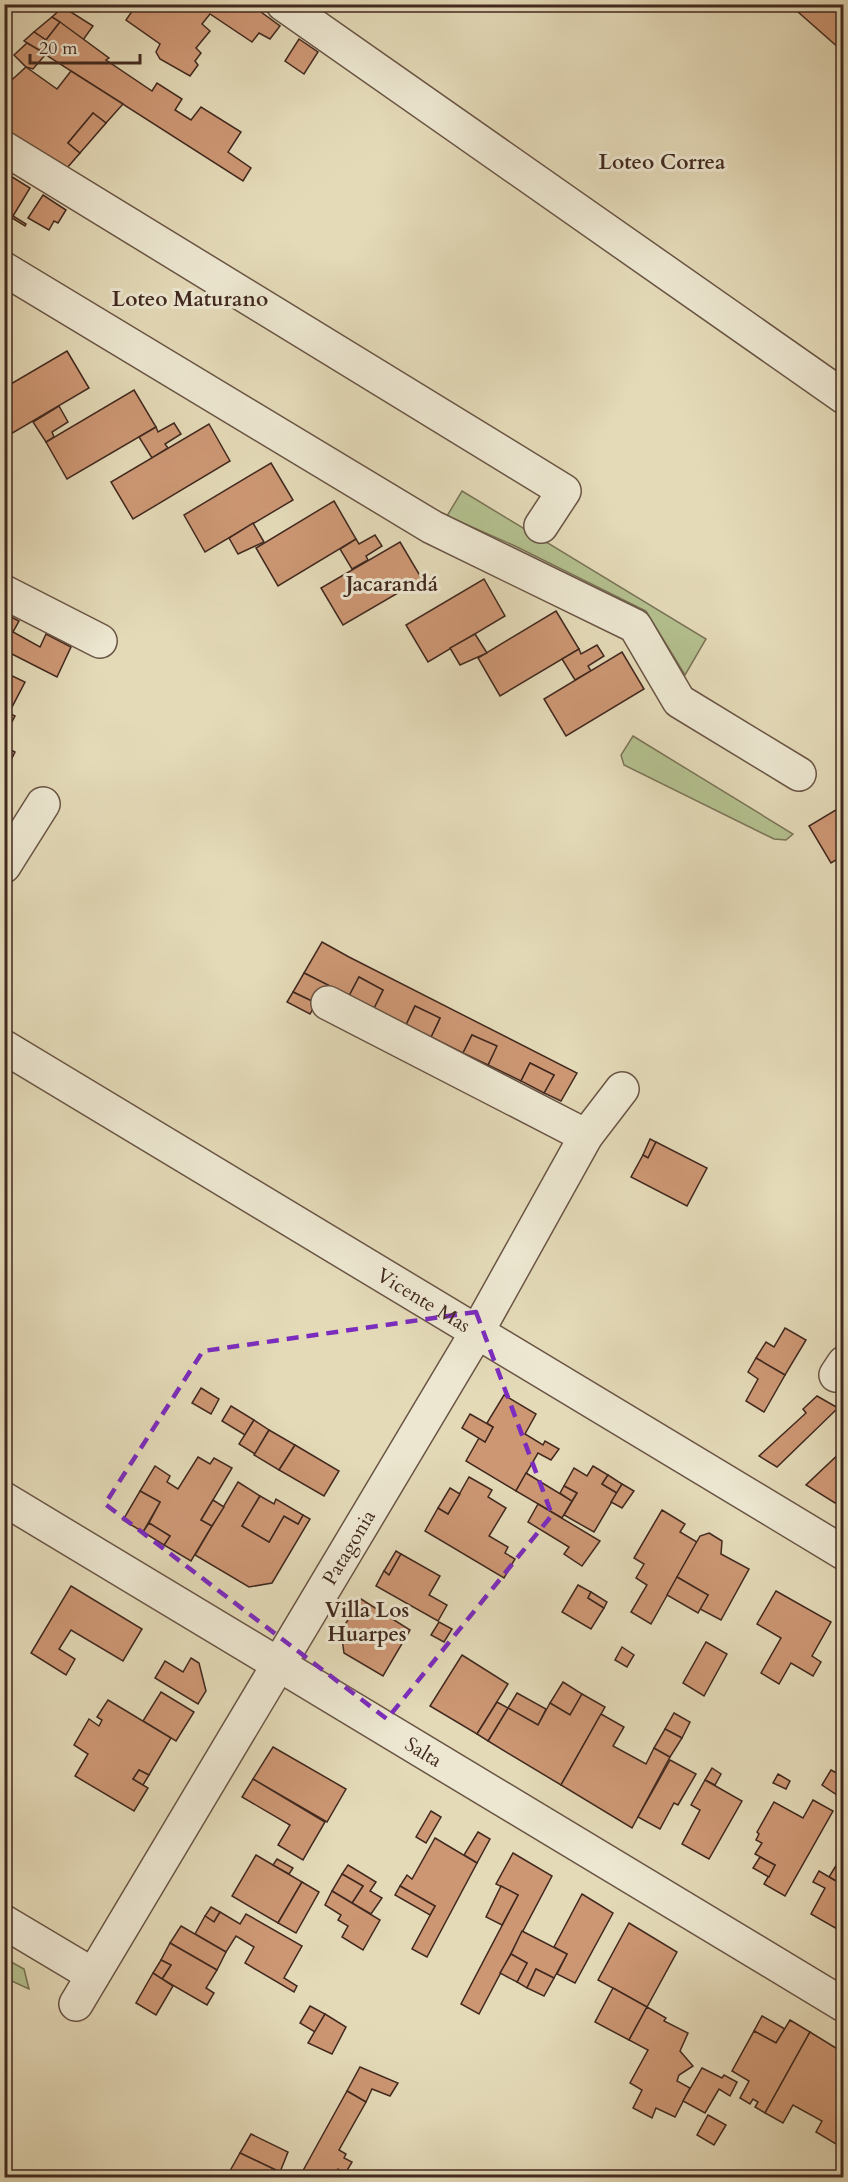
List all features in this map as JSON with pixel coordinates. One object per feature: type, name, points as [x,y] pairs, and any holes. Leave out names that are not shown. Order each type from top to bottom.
[{"type":"street","points":[[283,4],[843,397]]},
{"type":"street","points":[[4,148],[564,491],[541,526]]},
{"type":"street","points":[[4,269],[432,527],[635,626],[679,701],[799,774]]},
{"type":"street","points":[[4,592],[100,641]]},
{"type":"street","points":[[4,866],[43,804]]},
{"type":"street","points":[[328,1003],[586,1136]]},
{"type":"street","name":"Vicente Mas","points":[[4,1047],[477,1332],[841,1547]]},
{"type":"street","name":"Patagonia","points":[[76,2004],[477,1332],[586,1136],[622,1089]]},
{"type":"street","name":"Salta","points":[[4,1499],[843,2005]]},
{"type":"street","points":[[4,1922],[93,1975]]},
{"type":"highlighted area","points":[[476,1312],[552,1515],[387,1719],[105,1504],[203,1351]]},
{"type":"green space","points":[[462,491],[706,639],[685,675],[646,611],[515,546],[447,516]]},
{"type":"green space","points":[[633,736],[793,834],[786,840],[774,839],[624,765],[621,755]]},
{"type":"green space","points":[[4,1958],[24,1969],[29,1989],[5,1978]]},
{"type":"building","points":[[137,4],[250,4],[280,26],[270,39],[259,33],[252,42],[210,14],[202,24],[210,31],[196,48],[201,53],[195,61],[198,65],[190,76],[160,59],[156,52],[160,44],[126,20]]},
{"type":"building","points":[[789,4],[844,4],[844,45],[840,49]]},
{"type":"building","points":[[63,7],[93,26],[83,40],[52,17]]},
{"type":"building","points":[[52,17],[60,22],[46,40],[34,32]]},
{"type":"building","points":[[60,22],[109,58],[106,60],[152,91],[157,83],[182,99],[175,110],[191,120],[201,107],[241,132],[228,152],[251,168],[243,181],[24,41],[34,32],[46,40]]},
{"type":"building","points":[[299,39],[318,52],[304,74],[285,61]]},
{"type":"building","points":[[27,43],[46,54],[33,69],[26,67],[14,55]]},
{"type":"building","points":[[26,67],[57,89],[71,71],[123,104],[106,123],[93,113],[68,143],[80,153],[67,168],[4,129],[4,87]]},
{"type":"building","points":[[93,113],[106,123],[80,153],[68,143]]},
{"type":"building","points":[[4,172],[30,188],[13,216],[26,224],[25,226],[4,213]]},
{"type":"building","points":[[43,195],[66,210],[58,223],[54,221],[49,230],[28,218]]},
{"type":"building","points":[[67,351],[89,388],[4,438],[4,388]]},
{"type":"building","points":[[134,390],[156,427],[67,479],[46,442]]},
{"type":"building","points":[[59,406],[68,422],[52,432],[54,437],[46,442],[33,422]]},
{"type":"building","points":[[174,423],[181,434],[165,444],[168,448],[152,458],[139,437],[156,427],[158,432]]},
{"type":"building","points":[[209,424],[230,461],[133,519],[111,482]]},
{"type":"building","points":[[271,463],[293,500],[205,552],[184,515]]},
{"type":"building","points":[[334,501],[356,539],[278,586],[256,548]]},
{"type":"building","points":[[253,523],[264,542],[238,554],[229,538]]},
{"type":"building","points":[[375,535],[382,546],[366,556],[368,560],[352,569],[340,549],[356,539],[359,544]]},
{"type":"building","points":[[400,542],[422,579],[343,625],[321,588]]},
{"type":"building","points":[[484,579],[505,616],[428,662],[406,625]]},
{"type":"building","points":[[556,611],[579,649],[500,696],[478,658]]},
{"type":"building","points":[[11,617],[19,621],[13,632],[40,647],[46,634],[71,647],[57,677],[4,650],[4,629]]},
{"type":"building","points":[[475,634],[487,653],[460,665],[450,648]]},
{"type":"building","points":[[597,645],[604,656],[588,666],[591,671],[575,680],[562,659],[579,649],[581,654]]},
{"type":"building","points":[[622,652],[644,689],[566,736],[544,699]]},
{"type":"building","points":[[4,672],[25,682],[9,713],[15,716],[4,737]]},
{"type":"building","points":[[4,746],[15,752],[7,768],[4,767]]},
{"type":"building","points":[[844,805],[844,855],[831,863],[809,826]]},
{"type":"building","points":[[322,942],[577,1073],[561,1101],[544,1093],[554,1075],[530,1063],[521,1081],[488,1065],[496,1047],[472,1035],[463,1053],[431,1037],[440,1018],[415,1006],[406,1025],[374,1008],[383,990],[359,977],[349,996],[304,973]]},
{"type":"building","points":[[304,973],[330,986],[316,1003],[293,992]]},
{"type":"building","points":[[359,977],[383,990],[374,1008],[349,996]]},
{"type":"building","points":[[293,992],[316,1003],[310,1014],[287,1002]]},
{"type":"building","points":[[415,1006],[440,1018],[431,1037],[406,1025]]},
{"type":"building","points":[[472,1035],[497,1046],[488,1065],[463,1053]]},
{"type":"building","points":[[530,1063],[554,1075],[544,1093],[521,1081]]},
{"type":"building","points":[[650,1139],[656,1142],[648,1158],[643,1155]]},
{"type":"building","points":[[656,1142],[707,1168],[687,1206],[631,1177],[643,1155],[648,1158]]},
{"type":"building","points":[[785,1328],[806,1340],[785,1375],[756,1358],[766,1342],[774,1347]]},
{"type":"building","points":[[756,1358],[785,1375],[764,1412],[746,1401],[758,1379],[748,1372]]},
{"type":"building","points":[[201,1388],[219,1399],[211,1414],[192,1403]]},
{"type":"building","points":[[504,1395],[536,1414],[525,1434],[543,1445],[545,1441],[559,1449],[551,1460],[538,1453],[516,1491],[466,1461],[479,1438],[485,1442],[493,1427],[487,1423]]},
{"type":"building","points":[[817,1396],[838,1408],[777,1467],[759,1456],[806,1413],[803,1409]]},
{"type":"building","points":[[231,1406],[254,1420],[245,1435],[222,1421]]},
{"type":"building","points":[[470,1414],[493,1427],[485,1442],[462,1428]]},
{"type":"building","points":[[254,1420],[269,1430],[255,1454],[239,1444]]},
{"type":"building","points":[[269,1430],[295,1445],[279,1470],[254,1455]]},
{"type":"building","points":[[295,1445],[339,1471],[324,1496],[279,1470]]},
{"type":"building","points":[[844,1449],[844,1502],[835,1503],[806,1485]]},
{"type":"building","points":[[198,1457],[210,1464],[214,1458],[232,1468],[201,1520],[212,1526],[191,1561],[164,1545],[170,1536],[149,1523],[160,1502],[140,1491],[155,1466],[170,1476],[167,1482],[178,1489]]},
{"type":"building","points":[[593,1466],[608,1475],[602,1484],[617,1493],[594,1532],[564,1515],[577,1493],[564,1486],[574,1468],[587,1476]]},
{"type":"building","points":[[526,1473],[572,1501],[562,1518],[516,1491]]},
{"type":"building","points":[[608,1475],[622,1484],[617,1493],[602,1484]]},
{"type":"building","points":[[469,1477],[492,1490],[488,1497],[506,1508],[489,1536],[508,1547],[505,1553],[515,1559],[504,1578],[425,1531],[438,1508],[448,1514]]},
{"type":"building","points":[[238,1482],[260,1496],[242,1526],[269,1542],[284,1516],[298,1524],[303,1515],[310,1519],[272,1583],[249,1587],[195,1555]]},
{"type":"building","points":[[622,1484],[634,1491],[622,1508],[611,1502]]},
{"type":"building","points":[[564,1486],[577,1493],[572,1501],[560,1493]]},
{"type":"building","points":[[450,1488],[460,1494],[448,1514],[438,1508]]},
{"type":"building","points":[[140,1491],[160,1502],[143,1532],[123,1520]]},
{"type":"building","points":[[260,1496],[274,1504],[276,1499],[303,1515],[298,1524],[284,1516],[269,1542],[242,1526]]},
{"type":"building","points":[[213,1500],[224,1507],[212,1526],[201,1520]]},
{"type":"building","points":[[538,1504],[600,1541],[582,1566],[564,1554],[569,1547],[528,1522]]},
{"type":"building","points":[[662,1510],[685,1524],[680,1532],[697,1542],[651,1624],[631,1612],[647,1585],[636,1578],[644,1564],[634,1558]]},
{"type":"building","points":[[149,1523],[170,1536],[164,1545],[143,1532]]},
{"type":"building","points":[[709,1533],[722,1541],[721,1554],[749,1569],[721,1620],[700,1609],[708,1595],[677,1577],[700,1536]]},
{"type":"building","points":[[396,1551],[401,1554],[389,1575],[384,1571]]},
{"type":"building","points":[[401,1554],[440,1576],[429,1595],[447,1605],[438,1621],[376,1586],[384,1571],[389,1575]]},
{"type":"building","points":[[677,1577],[708,1595],[698,1613],[667,1595]]},
{"type":"building","points":[[578,1585],[591,1592],[588,1598],[604,1608],[591,1629],[562,1612]]},
{"type":"building","points":[[71,1586],[142,1629],[123,1661],[71,1630],[59,1649],[75,1659],[66,1675],[31,1653]]},
{"type":"building","points":[[776,1591],[831,1622],[812,1656],[821,1662],[813,1676],[791,1663],[779,1684],[761,1673],[781,1638],[757,1624]]},
{"type":"building","points":[[591,1592],[607,1602],[604,1608],[588,1598]]},
{"type":"building","points":[[361,1599],[410,1630],[383,1676],[344,1653],[341,1631]]},
{"type":"building","points":[[439,1622],[452,1629],[444,1642],[431,1635]]},
{"type":"building","points":[[706,1642],[727,1654],[704,1696],[683,1683]]},
{"type":"building","points":[[622,1647],[634,1655],[627,1667],[615,1660]]},
{"type":"building","points":[[462,1655],[508,1684],[477,1734],[430,1706]]},
{"type":"building","points":[[191,1658],[199,1663],[206,1691],[198,1704],[155,1678],[165,1661],[183,1672]]},
{"type":"building","points":[[563,1682],[582,1694],[570,1715],[550,1703]]},
{"type":"building","points":[[161,1692],[194,1712],[176,1741],[143,1721]]},
{"type":"building","points":[[517,1693],[546,1709],[538,1725],[508,1708]]},
{"type":"building","points":[[582,1694],[605,1707],[561,1785],[488,1741],[508,1708],[538,1725],[550,1703],[570,1715]]},
{"type":"building","points":[[108,1700],[171,1738],[149,1775],[139,1770],[133,1779],[148,1788],[134,1811],[75,1776],[88,1754],[74,1745],[89,1719],[99,1726],[102,1720],[97,1717]]},
{"type":"building","points":[[497,1702],[508,1708],[488,1741],[477,1734]]},
{"type":"building","points":[[674,1713],[690,1722],[682,1738],[665,1729]]},
{"type":"building","points":[[601,1714],[624,1727],[613,1746],[646,1764],[654,1748],[670,1757],[632,1828],[561,1785]]},
{"type":"building","points":[[665,1729],[682,1738],[670,1757],[654,1748]]},
{"type":"building","points":[[273,1747],[346,1789],[327,1822],[253,1779]]},
{"type":"building","points":[[670,1760],[696,1774],[678,1805],[674,1803],[660,1829],[638,1817]]},
{"type":"building","points":[[712,1768],[721,1774],[715,1785],[705,1780]]},
{"type":"building","points":[[139,1770],[149,1775],[143,1785],[133,1779]]},
{"type":"building","points":[[831,1770],[844,1777],[844,1791],[840,1797],[822,1785]]},
{"type":"building","points":[[778,1774],[790,1781],[786,1789],[773,1783]]},
{"type":"building","points":[[253,1779],[325,1822],[303,1860],[278,1845],[290,1825],[242,1797]]},
{"type":"building","points":[[705,1780],[742,1801],[709,1859],[682,1844],[700,1810],[691,1805]]},
{"type":"building","points":[[813,1800],[833,1811],[785,1896],[764,1884],[775,1865],[755,1854],[762,1843],[756,1840],[759,1834],[757,1832],[774,1802],[803,1818]]},
{"type":"building","points":[[431,1811],[441,1817],[426,1843],[416,1837]]},
{"type":"building","points":[[478,1832],[490,1839],[477,1863],[464,1855]]},
{"type":"building","points":[[435,1838],[477,1863],[427,1957],[412,1949],[435,1906],[400,1886],[407,1875],[412,1879]]},
{"type":"building","points":[[513,1853],[552,1876],[479,2014],[461,2004],[518,1895],[496,1884]]},
{"type":"building","points":[[256,1855],[302,1882],[278,1923],[232,1896]]},
{"type":"building","points":[[760,1857],[775,1865],[769,1877],[753,1868]]},
{"type":"building","points":[[277,1859],[293,1868],[289,1874],[273,1865]]},
{"type":"building","points":[[840,1859],[844,1861],[844,1881],[841,1884],[829,1877]]},
{"type":"building","points":[[348,1865],[376,1882],[370,1891],[382,1898],[371,1914],[352,1903],[363,1886],[342,1874]]},
{"type":"building","points":[[819,1871],[841,1884],[844,1881],[844,1933],[811,1914],[825,1888],[813,1882]]},
{"type":"building","points":[[342,1874],[363,1886],[352,1903],[332,1891]]},
{"type":"building","points":[[302,1882],[319,1892],[296,1933],[278,1923]]},
{"type":"building","points":[[400,1886],[435,1906],[430,1915],[395,1895]]},
{"type":"building","points":[[501,1886],[518,1895],[502,1925],[486,1917]]},
{"type":"building","points":[[332,1891],[380,1920],[363,1950],[342,1937],[348,1926],[338,1920],[341,1915],[325,1905]]},
{"type":"building","points":[[582,1894],[613,1913],[575,1983],[557,1974],[567,1954],[554,1947]]},
{"type":"building","points":[[211,1907],[220,1912],[214,1922],[205,1916]]},
{"type":"building","points":[[220,1912],[240,1924],[246,1914],[302,1946],[284,1978],[297,1986],[294,1992],[245,1963],[254,1947],[236,1936],[226,1952],[195,1934],[205,1916],[214,1922]]},
{"type":"building","points":[[629,1923],[677,1952],[647,2007],[598,1980]]},
{"type":"building","points":[[181,1926],[226,1952],[217,1970],[170,1943]]},
{"type":"building","points":[[522,1931],[567,1954],[554,1978],[536,1969],[527,1988],[517,1982],[527,1963],[511,1954]]},
{"type":"building","points":[[170,1943],[217,1970],[206,1988],[214,1993],[207,2005],[162,1979],[171,1965],[161,1960]]},
{"type":"building","points":[[511,1954],[527,1963],[517,1982],[500,1973]]},
{"type":"building","points":[[161,1960],[171,1965],[162,1979],[153,1973]]},
{"type":"building","points":[[536,1969],[554,1978],[544,1996],[527,1988]]},
{"type":"building","points":[[153,1973],[173,1986],[156,2015],[136,2003]]},
{"type":"building","points":[[613,1988],[647,2007],[629,2040],[595,2022]]},
{"type":"building","points":[[310,2006],[325,2014],[315,2032],[300,2023]]},
{"type":"building","points":[[647,2007],[666,2018],[664,2021],[688,2033],[680,2051],[693,2066],[679,2075],[677,2081],[690,2088],[675,2117],[656,2108],[652,2118],[633,2108],[642,2090],[630,2083],[648,2050],[629,2040]]},
{"type":"building","points":[[325,2014],[346,2027],[332,2054],[308,2043]]},
{"type":"building","points":[[762,2016],[785,2029],[776,2043],[754,2031]]},
{"type":"building","points":[[790,2020],[810,2032],[765,2113],[755,2107],[758,2102],[753,2099],[750,2104],[740,2098],[749,2081],[732,2071],[754,2031],[776,2043]]},
{"type":"building","points":[[810,2032],[844,2053],[844,2129],[836,2144],[816,2132],[822,2121],[793,2105],[783,2123],[765,2113]]},
{"type":"building","points":[[360,2067],[398,2083],[390,2096],[372,2089],[366,2102],[347,2091]]},
{"type":"building","points":[[702,2068],[722,2078],[724,2075],[737,2082],[730,2096],[719,2089],[705,2113],[683,2101]]},
{"type":"building","points":[[347,2091],[366,2102],[339,2150],[346,2154],[344,2158],[352,2162],[345,2174],[338,2169],[333,2178],[300,2176]]},
{"type":"building","points":[[708,2115],[726,2125],[714,2145],[697,2135]]},
{"type":"building","points":[[251,2134],[288,2152],[280,2172],[240,2153]]},
{"type":"building","points":[[240,2153],[280,2172],[277,2178],[226,2178]]},
{"type":"district","name":"Loteo Correa","points":[[662,162]]},
{"type":"district","name":"Loteo Maturano","points":[[190,299]]},
{"type":"district","name":"Jacarandá","points":[[392,584]]},
{"type":"district","name":"Villa Los Huarpes","points":[[367,1622]]}]
